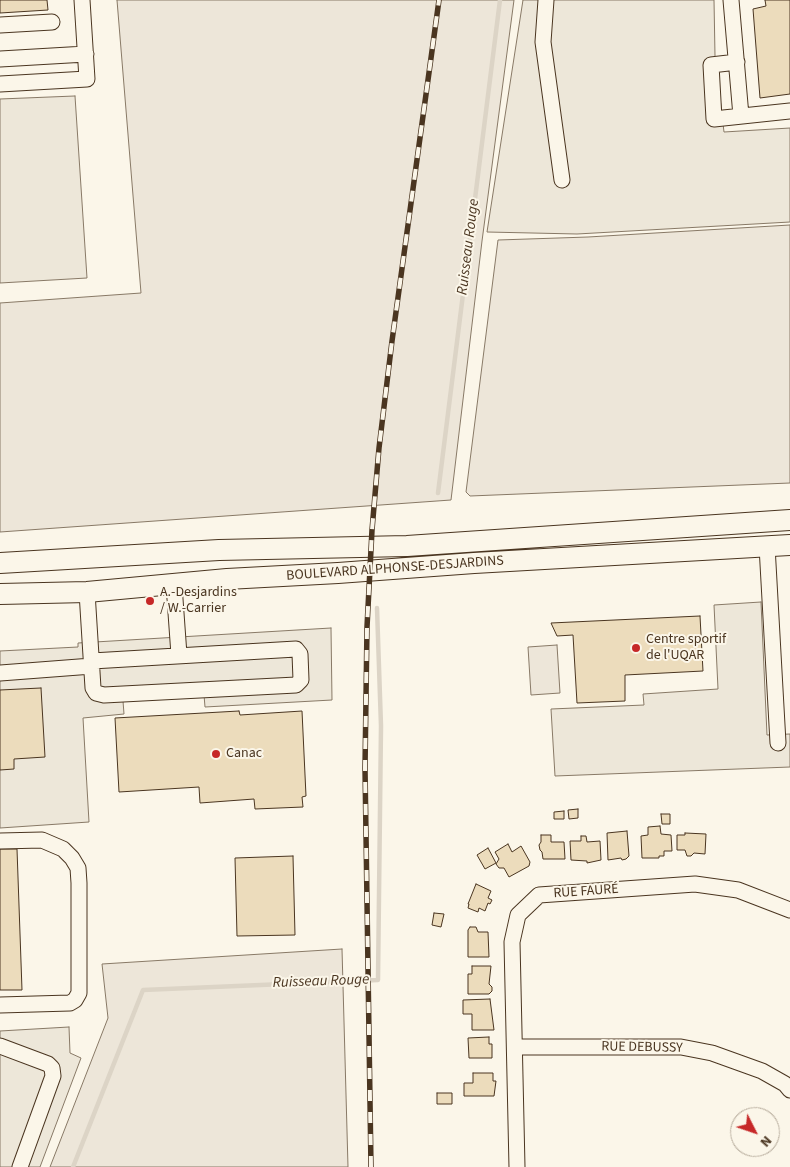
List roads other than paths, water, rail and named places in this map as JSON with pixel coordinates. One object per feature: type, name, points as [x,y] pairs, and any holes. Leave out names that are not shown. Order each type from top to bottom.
[{"type":"main road","name":"BOULEVARD ALPHONSE-DESJARDINS","points":[[0,563],[219,550],[407,546],[790,520]]},
{"type":"main road","name":"BOULEVARD ALPHONSE-DESJARDINS","points":[[0,594],[87,592],[227,579],[790,545]]},
{"type":"street","points":[[0,84],[86,78],[82,0]]},
{"type":"street","points":[[546,0],[543,42],[562,180]]},
{"type":"street","points":[[731,0],[741,116]]},
{"type":"street","points":[[0,26],[52,22]]},
{"type":"street","points":[[0,59],[86,54]]},
{"type":"street","points":[[737,62],[711,65],[714,119],[790,111]]},
{"type":"street","points":[[767,546],[778,744]]},
{"type":"street","points":[[174,585],[179,655]]},
{"type":"street","points":[[0,673],[92,664],[179,655],[296,649],[300,654],[301,680],[296,685],[104,695],[96,693],[93,688],[92,664],[87,592]]},
{"type":"street","points":[[0,841],[42,840],[63,849],[78,868],[79,993],[75,1000],[70,1003],[0,1005]]},
{"type":"street","name":"RUE FAURÉ","points":[[517,1167],[512,942],[518,915],[539,895],[695,884],[738,890],[790,910]]},
{"type":"street","points":[[0,1046],[44,1062],[52,1068],[53,1076],[20,1167]]},
{"type":"street","name":"RUE DEBUSSY","points":[[515,1047],[681,1047],[712,1053],[762,1071],[785,1084],[790,1090]]},
{"type":"waterway","name":"Ruisseau Rouge","points":[[438,493],[500,0]]},
{"type":"waterway","name":"Ruisseau Rouge","points":[[73,1167],[143,990],[378,980],[381,726],[377,608]]},
{"type":"railway","points":[[371,1167],[365,768],[367,627],[372,530],[379,448],[392,341],[439,0]]},
{"type":"place","name":"A.-Desjardins / W.-Carrier","points":[[150,601]]},
{"type":"place","name":"Centre sportif de l'UQAR","points":[[636,648]]},
{"type":"place","name":"Canac","points":[[216,754]]}]
